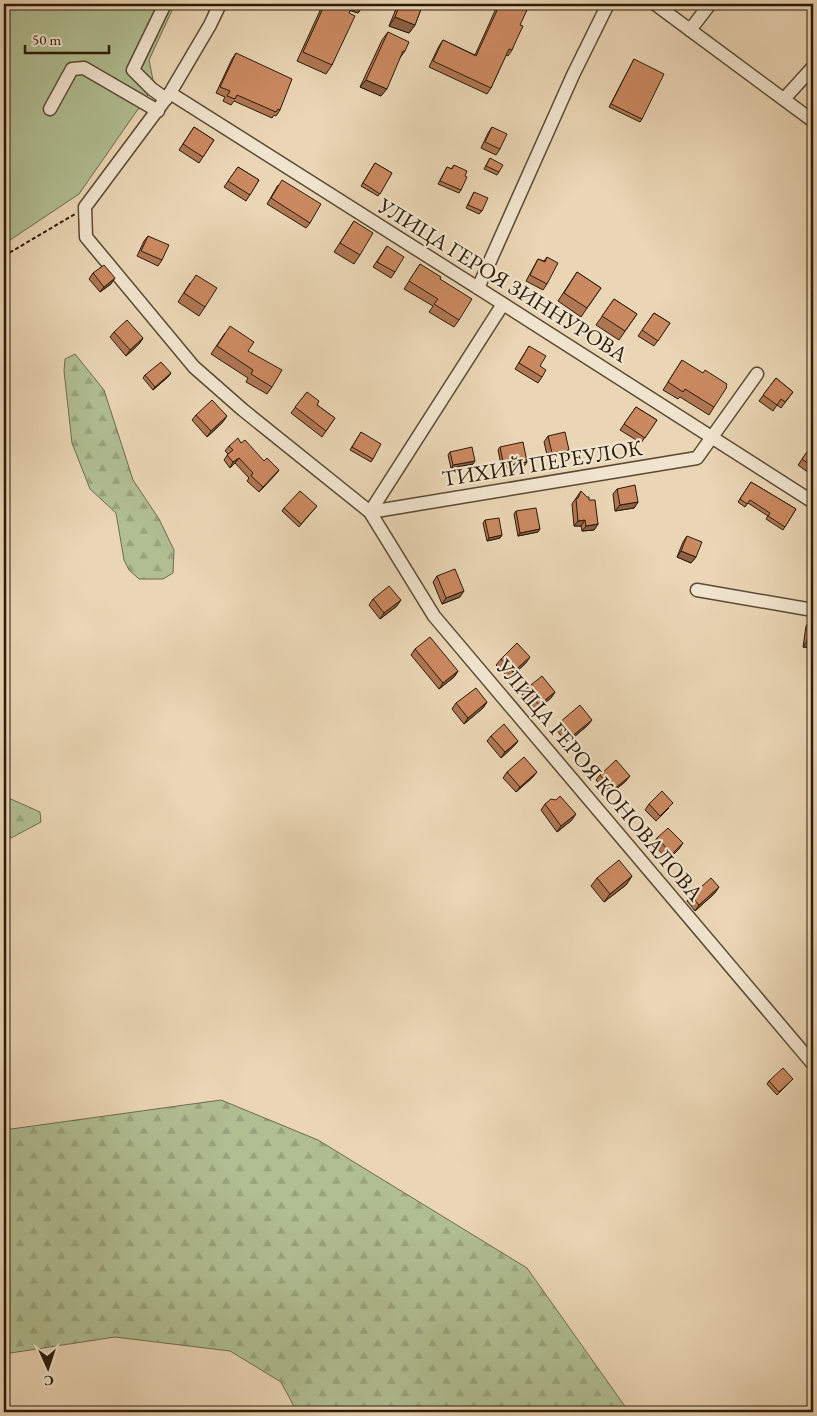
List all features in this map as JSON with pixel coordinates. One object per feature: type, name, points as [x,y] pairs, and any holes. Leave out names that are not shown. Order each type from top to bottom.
[{"type":"street","name":"УЛИЦА ГЕРОЯ ЗИННУРОВА","points":[[165,4],[133,70],[152,89],[168,96],[478,288],[813,502]]},
{"type":"street","points":[[85,207],[168,96],[210,25],[220,4]]},
{"type":"street","points":[[478,288],[572,75],[608,4]]},
{"type":"street","points":[[655,4],[813,121]]},
{"type":"street","points":[[690,30],[710,4]]},
{"type":"street","points":[[784,100],[813,67]]},
{"type":"street","points":[[50,109],[72,69],[84,68],[158,111]]},
{"type":"street","name":"УЛИЦА ГЕРОЯ КОНОВАЛОВА","points":[[85,207],[86,237],[194,367],[243,410],[370,512],[434,616],[813,1064]]},
{"type":"street","points":[[370,512],[503,304]]},
{"type":"street","name":"ТИХИЙ ПЕРЕУЛОК","points":[[370,512],[697,458],[758,374]]},
{"type":"street","points":[[697,590],[813,610]]},
{"type":"path","points":[[4,256],[85,207]]},
{"type":"green space","points":[[4,4],[175,4],[149,60],[154,85],[152,89],[79,194],[4,244]]},
{"type":"green space","points":[[75,354],[104,390],[133,480],[159,519],[174,550],[173,573],[163,579],[139,579],[129,570],[124,560],[116,513],[90,489],[72,443],[64,371],[65,359]]},
{"type":"green space","points":[[4,796],[40,812],[41,822],[11,838],[4,837]]},
{"type":"green space","points":[[221,1100],[318,1140],[527,1268],[629,1412],[297,1412],[281,1382],[230,1351],[115,1337],[4,1354],[4,1130]]},
{"type":"building","points":[[325,4],[353,4],[349,13],[355,16],[332,65],[303,52]]},
{"type":"building","points":[[400,4],[423,4],[415,25],[395,17]]},
{"type":"building","points":[[500,4],[514,4],[527,10],[520,25],[523,26],[512,50],[509,49],[491,88],[433,61],[443,40],[476,56]]},
{"type":"building","points":[[388,32],[409,42],[405,51],[403,51],[387,89],[366,80]]},
{"type":"building","points":[[236,53],[292,79],[280,110],[278,109],[276,112],[237,95],[235,99],[227,96],[230,91],[220,87]]},
{"type":"building","points":[[634,59],[664,74],[642,119],[611,104]]},
{"type":"building","points":[[194,127],[214,140],[203,157],[183,144]]},
{"type":"building","points":[[492,127],[507,134],[500,149],[485,142]]},
{"type":"building","points":[[490,158],[503,165],[499,172],[486,166]]},
{"type":"building","points":[[375,163],[392,173],[380,194],[363,183]]},
{"type":"building","points":[[454,165],[467,171],[465,176],[467,177],[461,190],[440,181],[447,167],[452,169]]},
{"type":"building","points":[[238,167],[259,180],[250,195],[228,181]]},
{"type":"building","points":[[282,180],[321,204],[310,223],[271,198]]},
{"type":"building","points":[[474,192],[488,198],[482,211],[468,205]]},
{"type":"building","points":[[354,221],[373,233],[360,255],[340,243]]},
{"type":"building","points":[[148,236],[169,245],[162,260],[141,251]]},
{"type":"building","points":[[387,246],[404,257],[395,272],[377,262]]},
{"type":"building","points":[[547,257],[558,263],[547,284],[530,275],[538,259],[545,262]]},
{"type":"building","points":[[420,264],[472,299],[459,320],[434,304],[438,299],[409,281]]},
{"type":"building","points":[[104,265],[115,278],[104,287],[93,273]]},
{"type":"building","points":[[577,272],[601,288],[587,308],[564,293]]},
{"type":"building","points":[[196,275],[217,288],[205,307],[184,293]]},
{"type":"building","points":[[614,299],[637,314],[625,331],[602,316]]},
{"type":"building","points":[[654,313],[670,323],[658,341],[642,330]]},
{"type":"building","points":[[127,320],[143,338],[130,350],[114,332]]},
{"type":"building","points":[[230,326],[254,342],[248,351],[282,370],[272,387],[251,374],[253,370],[217,346]]},
{"type":"building","points":[[529,346],[546,356],[540,366],[546,370],[542,377],[519,363]]},
{"type":"building","points":[[682,360],[703,373],[705,370],[727,384],[714,407],[685,389],[683,392],[668,382]]},
{"type":"building","points":[[161,362],[171,373],[155,387],[145,375]]},
{"type":"building","points":[[776,378],[793,392],[785,402],[781,399],[777,405],[763,395]]},
{"type":"building","points":[[307,392],[319,401],[317,405],[335,418],[326,431],[295,407]]},
{"type":"building","points":[[212,400],[227,416],[211,431],[196,415]]},
{"type":"building","points":[[636,407],[657,420],[645,438],[624,424]]},
{"type":"building","points":[[361,432],[381,444],[373,459],[352,447]]},
{"type":"building","points":[[565,432],[569,450],[552,453],[548,436]]},
{"type":"building","points":[[238,438],[241,443],[245,440],[264,461],[267,458],[279,470],[263,487],[251,476],[253,473],[239,458],[233,462],[227,455],[233,450],[229,446]]},
{"type":"building","points":[[523,442],[527,462],[504,466],[500,447]]},
{"type":"building","points":[[813,446],[813,467],[802,459]]},
{"type":"building","points":[[472,447],[475,461],[453,465],[450,452]]},
{"type":"building","points":[[751,482],[796,509],[785,527],[768,516],[770,513],[750,500],[747,504],[740,499]]},
{"type":"building","points":[[635,485],[638,502],[620,505],[617,489]]},
{"type":"building","points":[[300,491],[317,506],[301,524],[284,508]]},
{"type":"building","points":[[581,491],[589,497],[589,500],[595,500],[598,524],[586,526],[585,520],[578,521],[576,499]]},
{"type":"building","points":[[536,508],[540,529],[520,533],[516,511]]},
{"type":"building","points":[[499,518],[502,535],[489,538],[485,520]]},
{"type":"building","points":[[687,536],[702,542],[696,557],[681,551]]},
{"type":"building","points":[[455,569],[464,591],[446,598],[437,576]]},
{"type":"building","points":[[389,586],[401,600],[384,613],[373,599]]},
{"type":"building","points":[[810,620],[813,621],[813,642],[807,641]]},
{"type":"building","points":[[430,637],[458,671],[443,683],[415,649]]},
{"type":"building","points":[[517,643],[530,657],[513,672],[501,659]]},
{"type":"building","points":[[542,676],[555,692],[539,705],[526,689]]},
{"type":"building","points":[[476,688],[487,702],[468,718],[456,703]]},
{"type":"building","points":[[580,705],[592,720],[571,737],[559,723]]},
{"type":"building","points":[[504,724],[518,741],[505,752],[491,736]]},
{"type":"building","points":[[524,757],[537,772],[520,787],[507,772]]},
{"type":"building","points":[[616,760],[630,776],[613,790],[600,775]]},
{"type":"building","points":[[662,791],[673,803],[660,816],[649,804]]},
{"type":"building","points":[[560,796],[576,814],[561,826],[545,804],[551,799],[556,800]]},
{"type":"building","points":[[668,828],[683,843],[672,854],[657,838]]},
{"type":"building","points":[[619,860],[632,876],[610,894],[597,878]]},
{"type":"building","points":[[711,878],[719,887],[699,905],[691,896]]},
{"type":"building","points":[[783,1068],[793,1079],[779,1092],[769,1081]]}]
